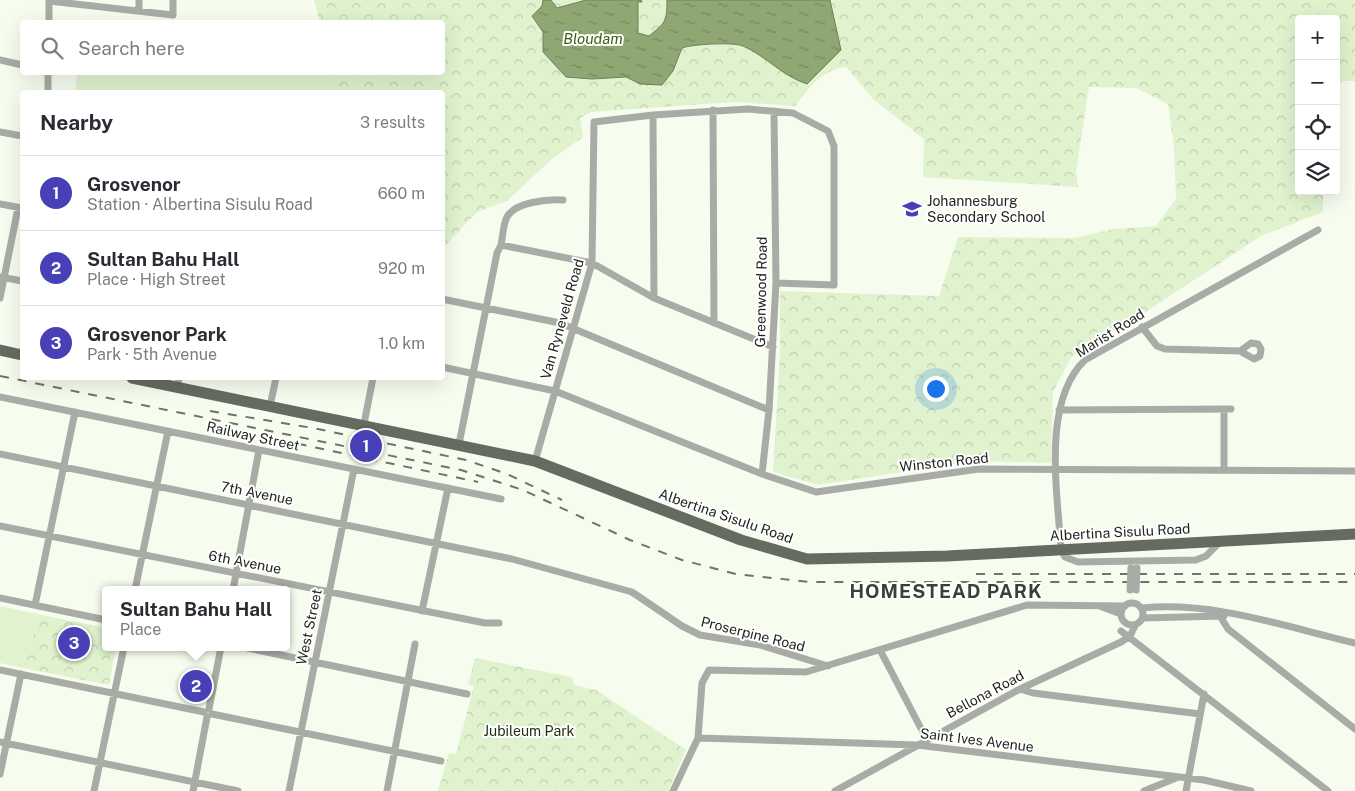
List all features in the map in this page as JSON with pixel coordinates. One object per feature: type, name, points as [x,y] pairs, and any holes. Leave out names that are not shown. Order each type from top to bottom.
[{"type":"main road","points":[[0,350],[20,355]]},
{"type":"main road","name":"Albertina Sisulu Road","points":[[155,380],[178,382],[270,406],[535,461],[741,540],[808,559],[871,559],[1355,534]]},
{"type":"street","points":[[140,0],[140,11]]},
{"type":"street","points":[[49,20],[49,1],[106,4],[173,15],[173,0]]},
{"type":"street","points":[[0,60],[20,65]]},
{"type":"street","points":[[48,75],[48,90]]},
{"type":"street","points":[[713,110],[714,323]]},
{"type":"street","points":[[654,298],[653,115],[713,110],[774,111],[793,113],[828,131],[833,138],[834,146],[834,285],[776,283]]},
{"type":"street","name":"Greenwood Road","points":[[762,474],[769,410],[776,283],[774,111]]},
{"type":"street","name":"Van Ryneveld Road","points":[[535,461],[592,263],[594,122],[653,115]]},
{"type":"street","points":[[0,132],[20,136]]},
{"type":"street","points":[[459,444],[485,308],[507,217],[514,209],[528,204],[563,200]]},
{"type":"street","points":[[0,204],[20,208],[2,277],[0,298]]},
{"type":"street","name":"Marist Road","points":[[1061,550],[1056,469],[1059,410],[1066,386],[1079,366],[1142,327],[1318,230]]},
{"type":"street","points":[[501,245],[592,263],[654,298],[773,346]]},
{"type":"street","points":[[2,277],[20,281]]},
{"type":"street","points":[[445,300],[552,321],[769,410]]},
{"type":"street","points":[[1142,327],[1157,346],[1165,349],[1240,351]]},
{"type":"street","name":"Winston Road","points":[[445,368],[555,391],[762,474],[812,491],[822,492],[961,470],[1355,470]]},
{"type":"street","points":[[270,406],[276,380]]},
{"type":"street","points":[[364,424],[373,380]]},
{"type":"street","name":"Railway Street","points":[[0,397],[501,499]]},
{"type":"street","points":[[1059,410],[1228,409],[1224,469]]},
{"type":"street","points":[[35,605],[75,412]]},
{"type":"street","points":[[137,586],[168,431]]},
{"type":"street","points":[[234,586],[259,450]]},
{"type":"street","name":"7th Avenue","points":[[0,454],[508,558]]},
{"type":"street","name":"West Street","points":[[288,791],[354,469]]},
{"type":"street","points":[[422,611],[448,488]]},
{"type":"street","name":"6th Avenue","points":[[0,526],[422,611],[485,623],[499,623]]},
{"type":"street","points":[[1061,550],[1065,557],[1072,562],[1134,564],[1196,560],[1206,556],[1220,542]]},
{"type":"street","name":"Proserpine Road","points":[[508,558],[632,592],[682,626],[700,635],[760,645],[828,666]]},
{"type":"street","points":[[1134,564],[1133,590],[1122,618],[1121,631],[1328,791]]},
{"type":"street","points":[[1129,636],[1134,626],[1143,618],[1141,607],[1133,590]]},
{"type":"street","points":[[0,598],[102,619]]},
{"type":"street","name":"Proserpine Road","points":[[698,738],[702,683],[706,672],[714,669],[806,672],[1027,604],[1102,607],[1133,603],[1141,607],[1201,609],[1355,643]]},
{"type":"street","name":"Proserpine Road","points":[[1102,607],[1134,626]]},
{"type":"street","name":"Proserpine Road","points":[[1143,618],[1232,615]]},
{"type":"street","points":[[1220,616],[1228,629],[1355,729]]},
{"type":"street","name":"Bellona Road","points":[[1096,652],[1118,637],[1121,631]]},
{"type":"street","name":"Bellona Road","points":[[835,791],[1020,689],[1096,652],[1115,645],[1129,636]]},
{"type":"street","points":[[387,791],[415,644]]},
{"type":"street","points":[[880,650],[927,740]]},
{"type":"street","points":[[94,791],[123,651]]},
{"type":"street","points":[[193,791],[220,651]]},
{"type":"street","points":[[262,651],[467,694]]},
{"type":"street","points":[[0,670],[441,761]]},
{"type":"street","points":[[0,774],[3,743],[21,674]]},
{"type":"street","points":[[1020,689],[1033,693],[1200,714]]},
{"type":"street","points":[[1186,791],[1204,694]]},
{"type":"street","points":[[673,791],[698,738]]},
{"type":"street","name":"Saint Ives Avenue","points":[[698,738],[917,745],[1188,778],[1251,791]]},
{"type":"street","points":[[3,743],[238,791]]},
{"type":"street","points":[[1144,791],[1177,777]]},
{"type":"green space","points":[[314,0],[1355,0],[1355,81],[1343,81],[1340,84],[1340,15],[1295,15],[1295,195],[1323,195],[1323,212],[1261,236],[1141,315],[1072,356],[1053,392],[1051,463],[973,461],[818,485],[773,472],[780,354],[780,291],[939,296],[958,237],[1075,238],[1113,229],[1156,226],[1176,199],[1174,147],[1168,104],[1136,88],[1089,87],[1076,172],[1078,187],[923,177],[924,139],[874,100],[846,67],[823,75],[811,86],[796,106],[735,102],[591,112],[580,118],[583,137],[552,159],[507,201],[477,212],[445,246],[445,90],[335,90],[332,75],[445,75],[445,20],[319,20]]},
{"type":"green space","points":[[77,75],[332,75],[335,90],[75,90]]},
{"type":"green space","points":[[0,606],[37,614],[29,656],[25,656],[23,668],[0,663]]},
{"type":"green space","points":[[37,614],[102,627],[102,651],[115,651],[109,685],[23,668],[25,655],[29,656]]},
{"type":"green space","name":"Jubileum Park","points":[[475,658],[572,677],[574,685],[596,690],[686,750],[668,791],[438,791],[449,753],[456,754],[474,686],[468,684]]},
{"type":"water","name":"Bloudam","points":[[543,0],[551,0],[557,8],[586,0],[641,0],[642,2],[638,2],[638,33],[649,36],[659,28],[666,18],[667,0],[830,0],[841,50],[807,84],[790,76],[751,50],[743,46],[731,44],[682,48],[673,71],[662,85],[640,84],[626,77],[592,79],[566,77],[543,52],[543,32],[532,16],[542,6]]},
{"type":"railway","points":[[0,376],[461,470],[523,490],[630,540],[682,560],[736,574],[809,582],[1355,582]]},
{"type":"railway","points":[[210,411],[313,428],[466,460],[507,474],[562,500]]},
{"type":"railway","points":[[280,440],[478,482]]},
{"type":"railway","points":[[976,574],[1355,574]]},
{"type":"place","name":"Johannesburg Secondary School","points":[[912,209]]},
{"type":"place","name":"Grosvenor","points":[[366,446]]},
{"type":"place","name":"Grosvenor Park","points":[[74,643]]},
{"type":"place","name":"Sultan Bahu Hall","points":[[196,686]]},
{"type":"district","name":"HOMESTEAD PARK","points":[[946,591]]}]
